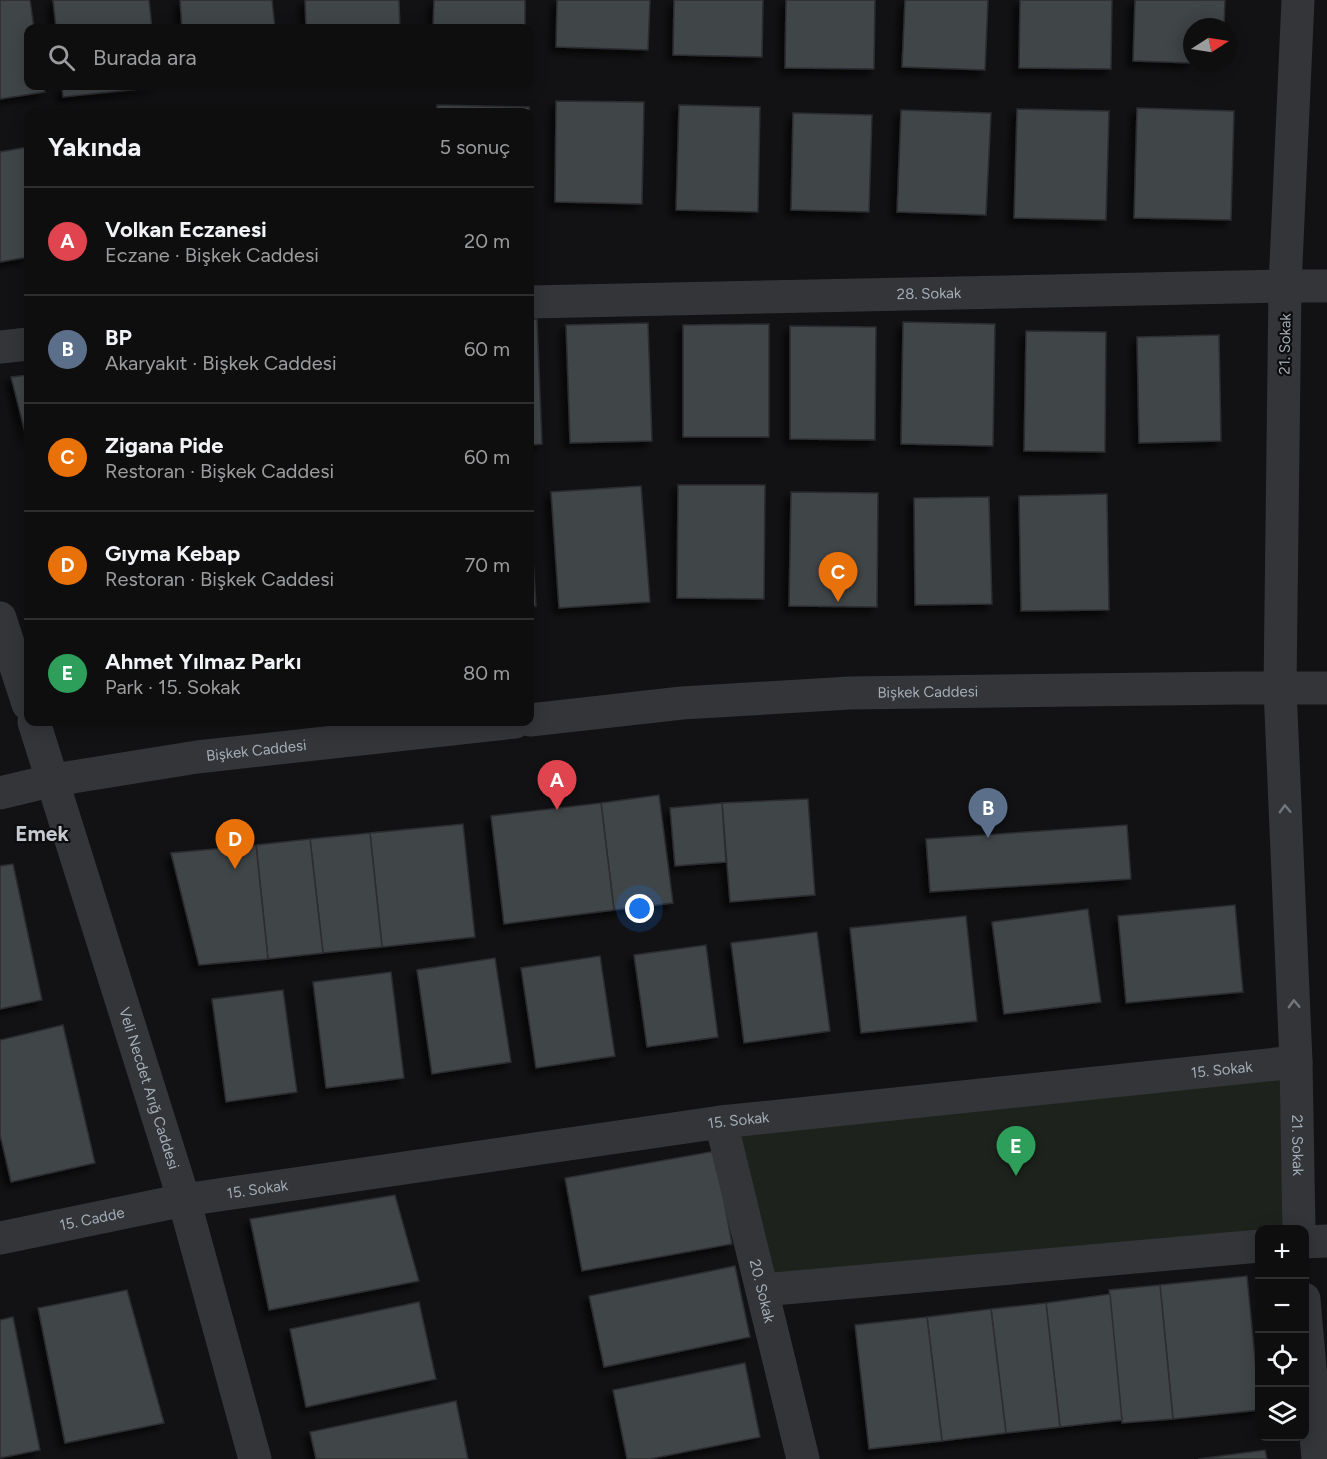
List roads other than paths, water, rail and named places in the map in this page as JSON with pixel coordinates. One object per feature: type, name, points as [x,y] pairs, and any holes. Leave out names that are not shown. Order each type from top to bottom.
[{"type":"street","name":"21. Sokak","points":[[1298,0],[1285,286],[1280,688],[1296,1062],[1299,1225]]},
{"type":"street","name":"28. Sokak","points":[[534,302],[1327,286]]},
{"type":"street","points":[[0,347],[24,344]]},
{"type":"street","points":[[0,618],[24,692]]},
{"type":"street","name":"Bişkek Caddesi","points":[[534,720],[682,703],[850,693],[1327,688]]},
{"type":"street","name":"Veli Necdet Arığ Caddesi","points":[[35,726],[184,1200],[255,1459]]},
{"type":"street","name":"Bişkek Caddesi","points":[[0,792],[54,780],[197,757],[478,726]]},
{"type":"street","name":"15. Sokak","points":[[184,1200],[721,1122],[1296,1062]]},
{"type":"street","name":"20. Sokak","points":[[721,1122],[803,1459]]},
{"type":"street","name":"15. Cadde","points":[[0,1238],[184,1200]]},
{"type":"street","points":[[1309,1242],[1327,1241]]},
{"type":"street","points":[[762,1290],[1255,1246]]},
{"type":"street","points":[[1308,1333],[1318,1459]]},
{"type":"place","name":"Zigana Pide","points":[[838,602]]},
{"type":"place","name":"Volkan Eczanesi","points":[[557,810]]},
{"type":"place","name":"BP","points":[[988,838]]},
{"type":"place","name":"Gıyma Kebap","points":[[235,869]]},
{"type":"place","name":"Ahmet Yılmaz Parkı","points":[[1016,1176]]},
{"type":"district","name":"Emek","points":[[42,833]]}]
